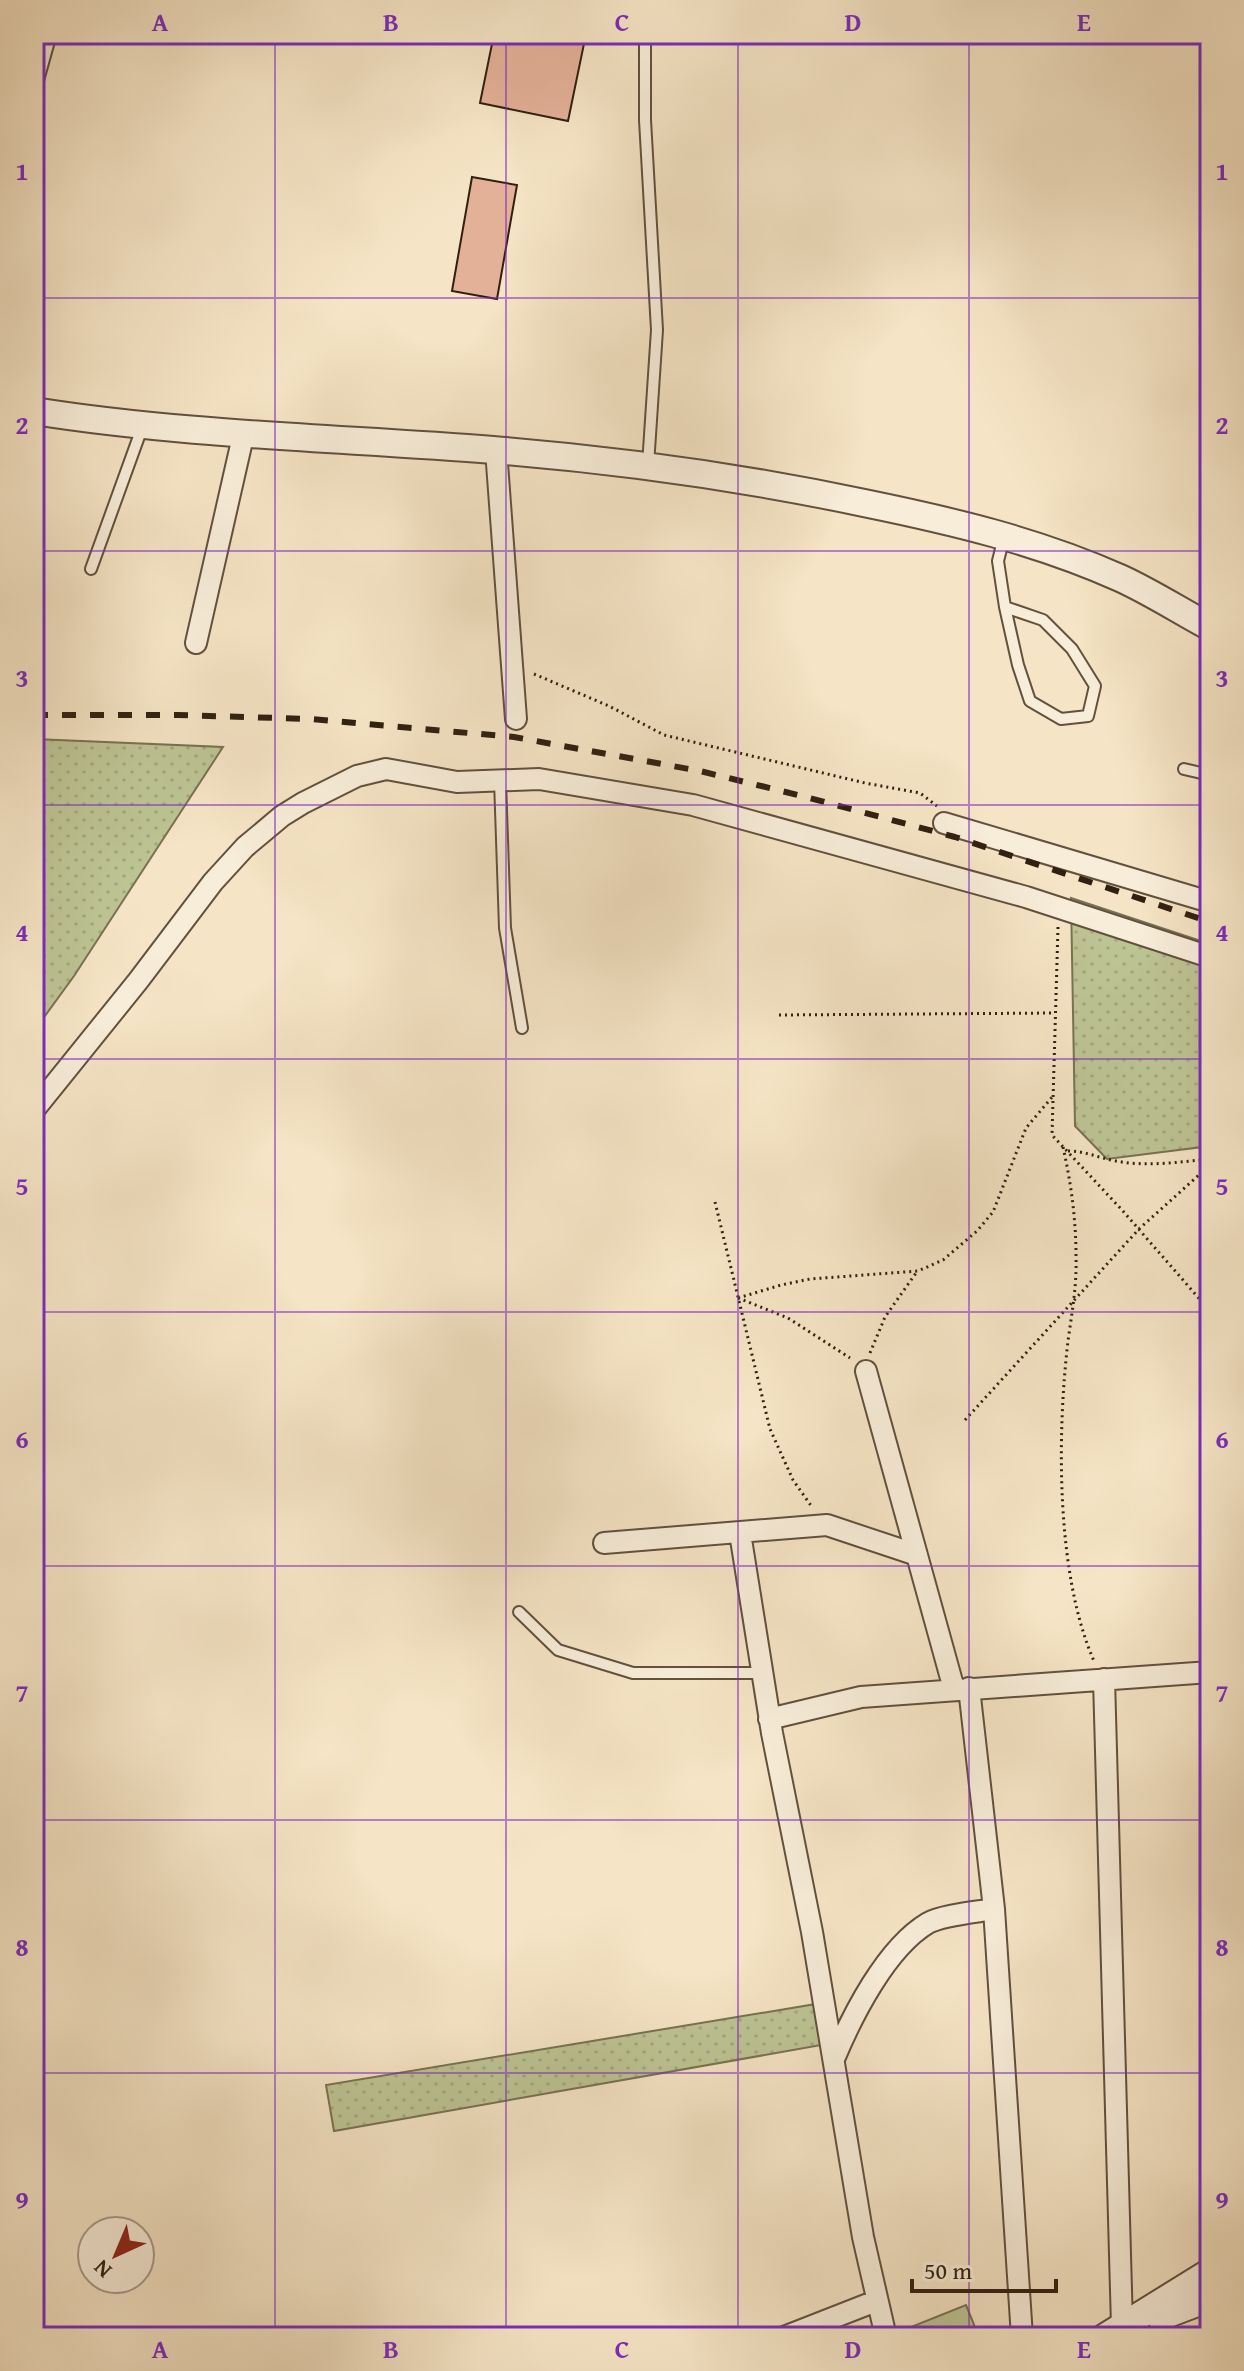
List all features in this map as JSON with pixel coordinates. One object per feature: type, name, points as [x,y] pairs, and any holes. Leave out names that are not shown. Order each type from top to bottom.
[{"type":"street","points":[[34,411],[143,425],[496,450],[648,465],[797,489],[1005,535],[1123,579],[1210,627]]},
{"type":"street","points":[[196,643],[244,432]]},
{"type":"street","points":[[496,450],[516,719]]},
{"type":"street","points":[[34,1110],[228,864],[282,816],[340,783],[386,769],[457,782],[539,779],[693,805],[1058,907],[1210,957]]},
{"type":"street","points":[[944,823],[1210,902]]},
{"type":"street","points":[[866,1371],[917,1555],[962,1688],[994,1909],[1022,2337]]},
{"type":"street","points":[[604,1543],[827,1525],[917,1555]]},
{"type":"street","points":[[740,1533],[769,1719],[812,1932],[876,2301],[886,2337]]},
{"type":"street","points":[[769,1719],[861,1697],[1210,1672]]},
{"type":"street","points":[[1104,1679],[1112,2333]]},
{"type":"street","points":[[834,2059],[871,1985],[914,1936],[929,1922],[994,1909]]},
{"type":"street","points":[[1112,2333],[1210,2272]]},
{"type":"street","points":[[1112,2333],[1210,2298]]},
{"type":"street","points":[[784,2337],[876,2301]]},
{"type":"lane","points":[[34,95],[51,34]]},
{"type":"lane","points":[[645,34],[645,120],[657,330],[648,465]]},
{"type":"lane","points":[[91,569],[143,425]]},
{"type":"lane","points":[[1005,535],[998,561],[1005,607],[1018,665],[1030,701],[1061,719],[1088,716],[1095,686],[1072,649],[1043,620],[1005,607]]},
{"type":"lane","points":[[1184,769],[1210,775]]},
{"type":"lane","points":[[500,780],[505,928],[522,1028]]},
{"type":"lane","points":[[519,1612],[558,1650],[633,1673],[762,1673]]},
{"type":"path","points":[[512,665],[609,706],[664,735],[851,780],[920,793],[936,803],[944,823]]},
{"type":"path","points":[[1058,907],[1052,1135],[1210,1311]]},
{"type":"path","points":[[779,1015],[1055,1013]]},
{"type":"path","points":[[738,1298],[810,1279],[918,1271],[943,1260],[984,1224],[1000,1199],[1026,1128],[1053,1096]]},
{"type":"path","points":[[1065,1149],[1118,1162],[1170,1163],[1210,1159]]},
{"type":"path","points":[[1065,1149],[1076,1231],[1074,1299],[1065,1390],[1064,1513],[1077,1611],[1087,1644],[1104,1679]]},
{"type":"path","points":[[965,1420],[1139,1229],[1210,1165]]},
{"type":"path","points":[[715,1202],[770,1429],[793,1480],[827,1525]]},
{"type":"path","points":[[738,1298],[812,1331],[866,1371],[885,1317],[918,1271]]},
{"type":"green space","points":[[34,739],[223,747],[74,976],[34,1031]]},
{"type":"green space","points":[[1071,898],[1210,944],[1210,1146],[1107,1159],[1075,1126]]},
{"type":"green space","points":[[816,2004],[827,2044],[334,2131],[326,2085]]},
{"type":"green space","points":[[966,2305],[979,2337],[904,2337],[901,2331]]},
{"type":"building","points":[[494,34],[586,34],[568,121],[480,103]]},
{"type":"building","points":[[472,177],[517,185],[497,299],[452,291]]},
{"type":"railway","points":[[34,715],[310,719],[514,737],[700,771],[802,796],[955,837],[1210,922]]}]
